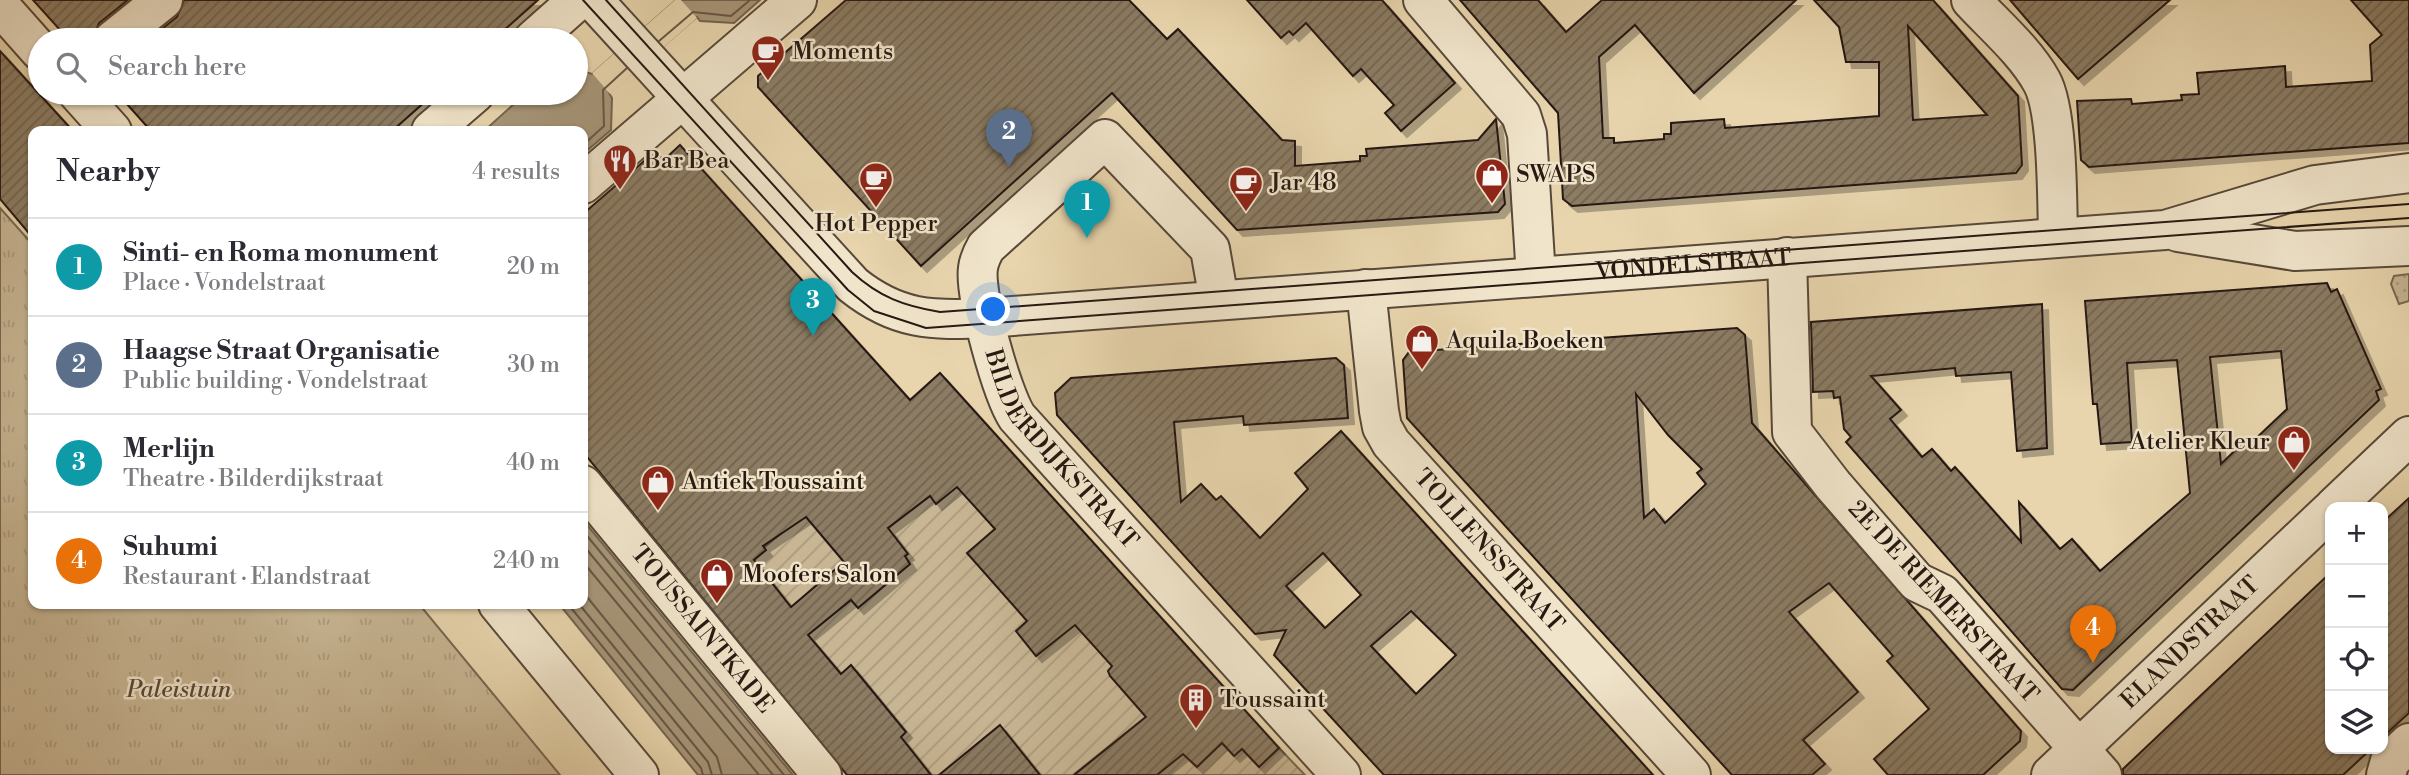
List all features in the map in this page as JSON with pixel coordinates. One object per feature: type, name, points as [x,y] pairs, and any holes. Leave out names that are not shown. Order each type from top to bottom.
[{"type":"street","points":[[128,28],[163,0]]},
{"type":"street","points":[[546,28],[578,0]]},
{"type":"street","name":"BILDERDIJKSTRAAT","points":[[593,0],[639,50],[676,106],[872,300],[921,319],[986,318],[1009,405],[1017,417],[1341,775]]},
{"type":"street","points":[[588,180],[797,0]]},
{"type":"street","points":[[1423,0],[1521,116],[1527,134],[1536,277]]},
{"type":"street","points":[[1971,0],[2034,69],[2043,85],[2051,107],[2058,237]]},
{"type":"street","points":[[0,6],[28,38]]},
{"type":"street","points":[[89,105],[108,126]]},
{"type":"street","points":[[438,126],[461,105]]},
{"type":"street","points":[[986,318],[977,269],[986,247],[1105,139],[1210,249],[1219,300]]},
{"type":"street","name":"VONDELSTRAAT","points":[[2165,230],[2315,185],[2409,173]]},
{"type":"street","name":"VONDELSTRAAT","points":[[986,318],[2165,230],[2295,251],[2409,246]]},
{"type":"street","name":"2E DE RIEMERSTRAAT","points":[[1787,257],[1793,432],[1833,485],[1917,582],[1942,594],[2090,762]]},
{"type":"street","name":"TOLLENSSTRAAT","points":[[1366,289],[1380,419],[1391,443],[1691,775]]},
{"type":"street","name":"ELANDSTRAAT","points":[[2339,502],[2409,436]]},
{"type":"street","name":"TOUSSAINTKADE","points":[[588,491],[822,775]]},
{"type":"street","name":"ELANDSTRAAT","points":[[2051,775],[2090,762],[2325,516]]},
{"type":"street","points":[[502,609],[639,775]]},
{"type":"street","points":[[2386,775],[2390,761],[2409,743]]},
{"type":"green space","name":"Paleistuin","points":[[0,208],[28,239],[28,609],[423,609],[560,775],[0,775]]},
{"type":"green space","points":[[2409,274],[2409,301],[2399,304],[2391,284],[2394,276]]},
{"type":"green space","points":[[957,487],[968,489],[1154,710],[1073,775],[916,775],[742,565],[820,502],[888,581],[910,564],[888,528],[930,496]]},
{"type":"green space","points":[[1222,743],[1234,755],[1242,749],[1259,767],[1279,748],[1305,775],[1156,775],[1183,754]]},
{"type":"water","points":[[676,0],[760,0],[734,23],[700,21],[697,17],[609,93],[612,98],[611,130],[588,150],[588,126],[490,126],[513,105],[588,105],[588,73],[592,74]]},
{"type":"water","points":[[588,526],[793,775],[698,775],[563,609],[588,609]]},
{"type":"pier","points":[[675,0],[681,0],[697,18],[610,94],[592,73]]},
{"type":"building","points":[[33,0],[128,0],[99,23],[97,28],[58,28]]},
{"type":"building","points":[[184,0],[538,0],[506,28],[163,28],[177,17]]},
{"type":"building","points":[[846,0],[1129,0],[1167,39],[1178,29],[1282,140],[1295,141],[1295,166],[1360,161],[1360,156],[1367,156],[1366,149],[1478,140],[1496,119],[1505,204],[1498,212],[1237,230],[1112,93],[921,266],[758,87],[758,76]]},
{"type":"building","points":[[1247,0],[1382,0],[1455,83],[1401,131],[1385,113],[1394,105],[1361,69],[1353,76],[1306,23],[1293,35],[1289,31],[1281,38]]},
{"type":"building","points":[[1460,0],[1538,0],[1566,32],[1602,0],[1796,0],[1694,93],[1635,25],[1599,57],[1603,138],[1614,138],[1614,143],[1664,139],[1664,134],[1671,134],[1671,123],[1724,119],[1725,128],[1879,116],[1879,62],[1846,62],[1839,27],[1814,0],[1933,0],[2018,96],[2022,165],[2016,173],[1572,206],[1563,199],[1558,113]],"holes":[[[1908,26],[1987,115],[1913,120]]]},
{"type":"building","points":[[2010,0],[2170,0],[2078,79]]},
{"type":"building","points":[[2351,0],[2409,0],[2409,143],[2089,167],[2081,160],[2077,101],[2131,99],[2132,104],[2182,100],[2181,95],[2199,94],[2197,73],[2285,66],[2286,87],[2372,81],[2370,45],[2382,35]]},
{"type":"building","points":[[0,51],[28,82],[28,105],[49,105],[68,126],[28,126],[28,232],[0,199]]},
{"type":"building","points":[[128,105],[421,105],[398,126],[147,126]]},
{"type":"building","points":[[680,145],[910,400],[940,373],[1279,748],[1259,767],[1242,749],[1234,756],[1222,743],[1197,767],[1183,754],[1157,775],[1074,775],[1146,717],[1110,676],[1108,671],[1112,666],[1075,625],[1036,656],[1016,631],[1027,621],[967,553],[995,529],[957,487],[936,504],[930,496],[888,528],[908,554],[905,556],[910,564],[858,608],[851,600],[808,635],[841,674],[851,665],[906,732],[901,737],[931,775],[847,775],[588,458],[588,210],[651,155],[666,158]],"holes":[[[806,517],[844,562],[791,607],[754,560],[766,550],[763,546]]]},
{"type":"building","points":[[2327,283],[2331,292],[2337,289],[2381,389],[2376,391],[2379,400],[2073,690],[2062,689],[1846,442],[1851,437],[1844,429],[1840,397],[1834,398],[1833,391],[1813,392],[1811,322],[2042,304],[2047,448],[2017,451],[2011,372],[1956,376],[1955,368],[1871,376],[1901,410],[1890,419],[1922,457],[1932,449],[1951,471],[1955,467],[2021,542],[2019,502],[2060,549],[2072,539],[2100,571],[2190,493],[2177,360],[2127,363],[2132,442],[2101,444],[2097,404],[2093,404],[2085,301]],"holes":[[[2281,351],[2287,409],[2251,443],[2247,439],[2221,464],[2210,357]]]},
{"type":"building","points":[[1737,328],[1745,335],[1752,423],[2021,731],[2020,741],[1983,775],[1888,775],[1874,759],[1929,709],[1887,661],[1893,656],[1829,583],[1789,612],[1858,692],[1803,740],[1825,764],[1812,775],[1732,775],[1407,418],[1403,360],[1409,352]],"holes":[[[1636,394],[1668,435],[1702,469],[1697,473],[1706,484],[1665,523],[1654,509],[1644,518]]]},
{"type":"building","points":[[1336,358],[1344,365],[1348,418],[1244,425],[1243,416],[1174,422],[1181,502],[1201,484],[1216,500],[1221,496],[1260,538],[1308,489],[1295,473],[1341,431],[1653,775],[1384,775],[1274,655],[1286,630],[1255,634],[1057,415],[1055,393],[1071,378]],"holes":[[[1323,553],[1361,595],[1325,628],[1286,586]],[[1411,611],[1456,655],[1416,694],[1371,646]]]},
{"type":"building","points":[[2409,498],[2409,713],[2388,732],[2388,565],[2388,517]]},
{"type":"building","points":[[2325,578],[2325,754],[2366,754],[2343,775],[2123,775],[2123,769]]},
{"type":"building","points":[[1000,725],[1040,775],[939,775]]},
{"type":"tram line","points":[[583,0],[848,290],[874,311],[926,328],[2409,218]]},
{"type":"tram line","points":[[606,0],[852,272],[872,288],[893,299],[940,312],[2409,204]]},
{"type":"place","name":"Moments","points":[[768,82]]},
{"type":"place","name":"Haagse Straat Organisatie","points":[[1009,167]]},
{"type":"place","name":"Bar Bea","points":[[620,191]]},
{"type":"place","name":"SWAPS","points":[[1492,205]]},
{"type":"place","name":"Hot Pepper","points":[[876,209]]},
{"type":"place","name":"Jar 48","points":[[1246,213]]},
{"type":"place","name":"Sinti- en Roma monument","points":[[1087,238]]},
{"type":"place","name":"Merlijn","points":[[813,336]]},
{"type":"place","name":"Aquila Boeken","points":[[1422,371]]},
{"type":"place","name":"Atelier Kleur","points":[[2294,472]]},
{"type":"place","name":"Antiek Toussaint","points":[[658,512]]},
{"type":"place","name":"Moofers Salon","points":[[717,605]]},
{"type":"place","name":"Suhumi","points":[[2093,663]]},
{"type":"place","name":"Toussaint","points":[[1196,730]]}]
